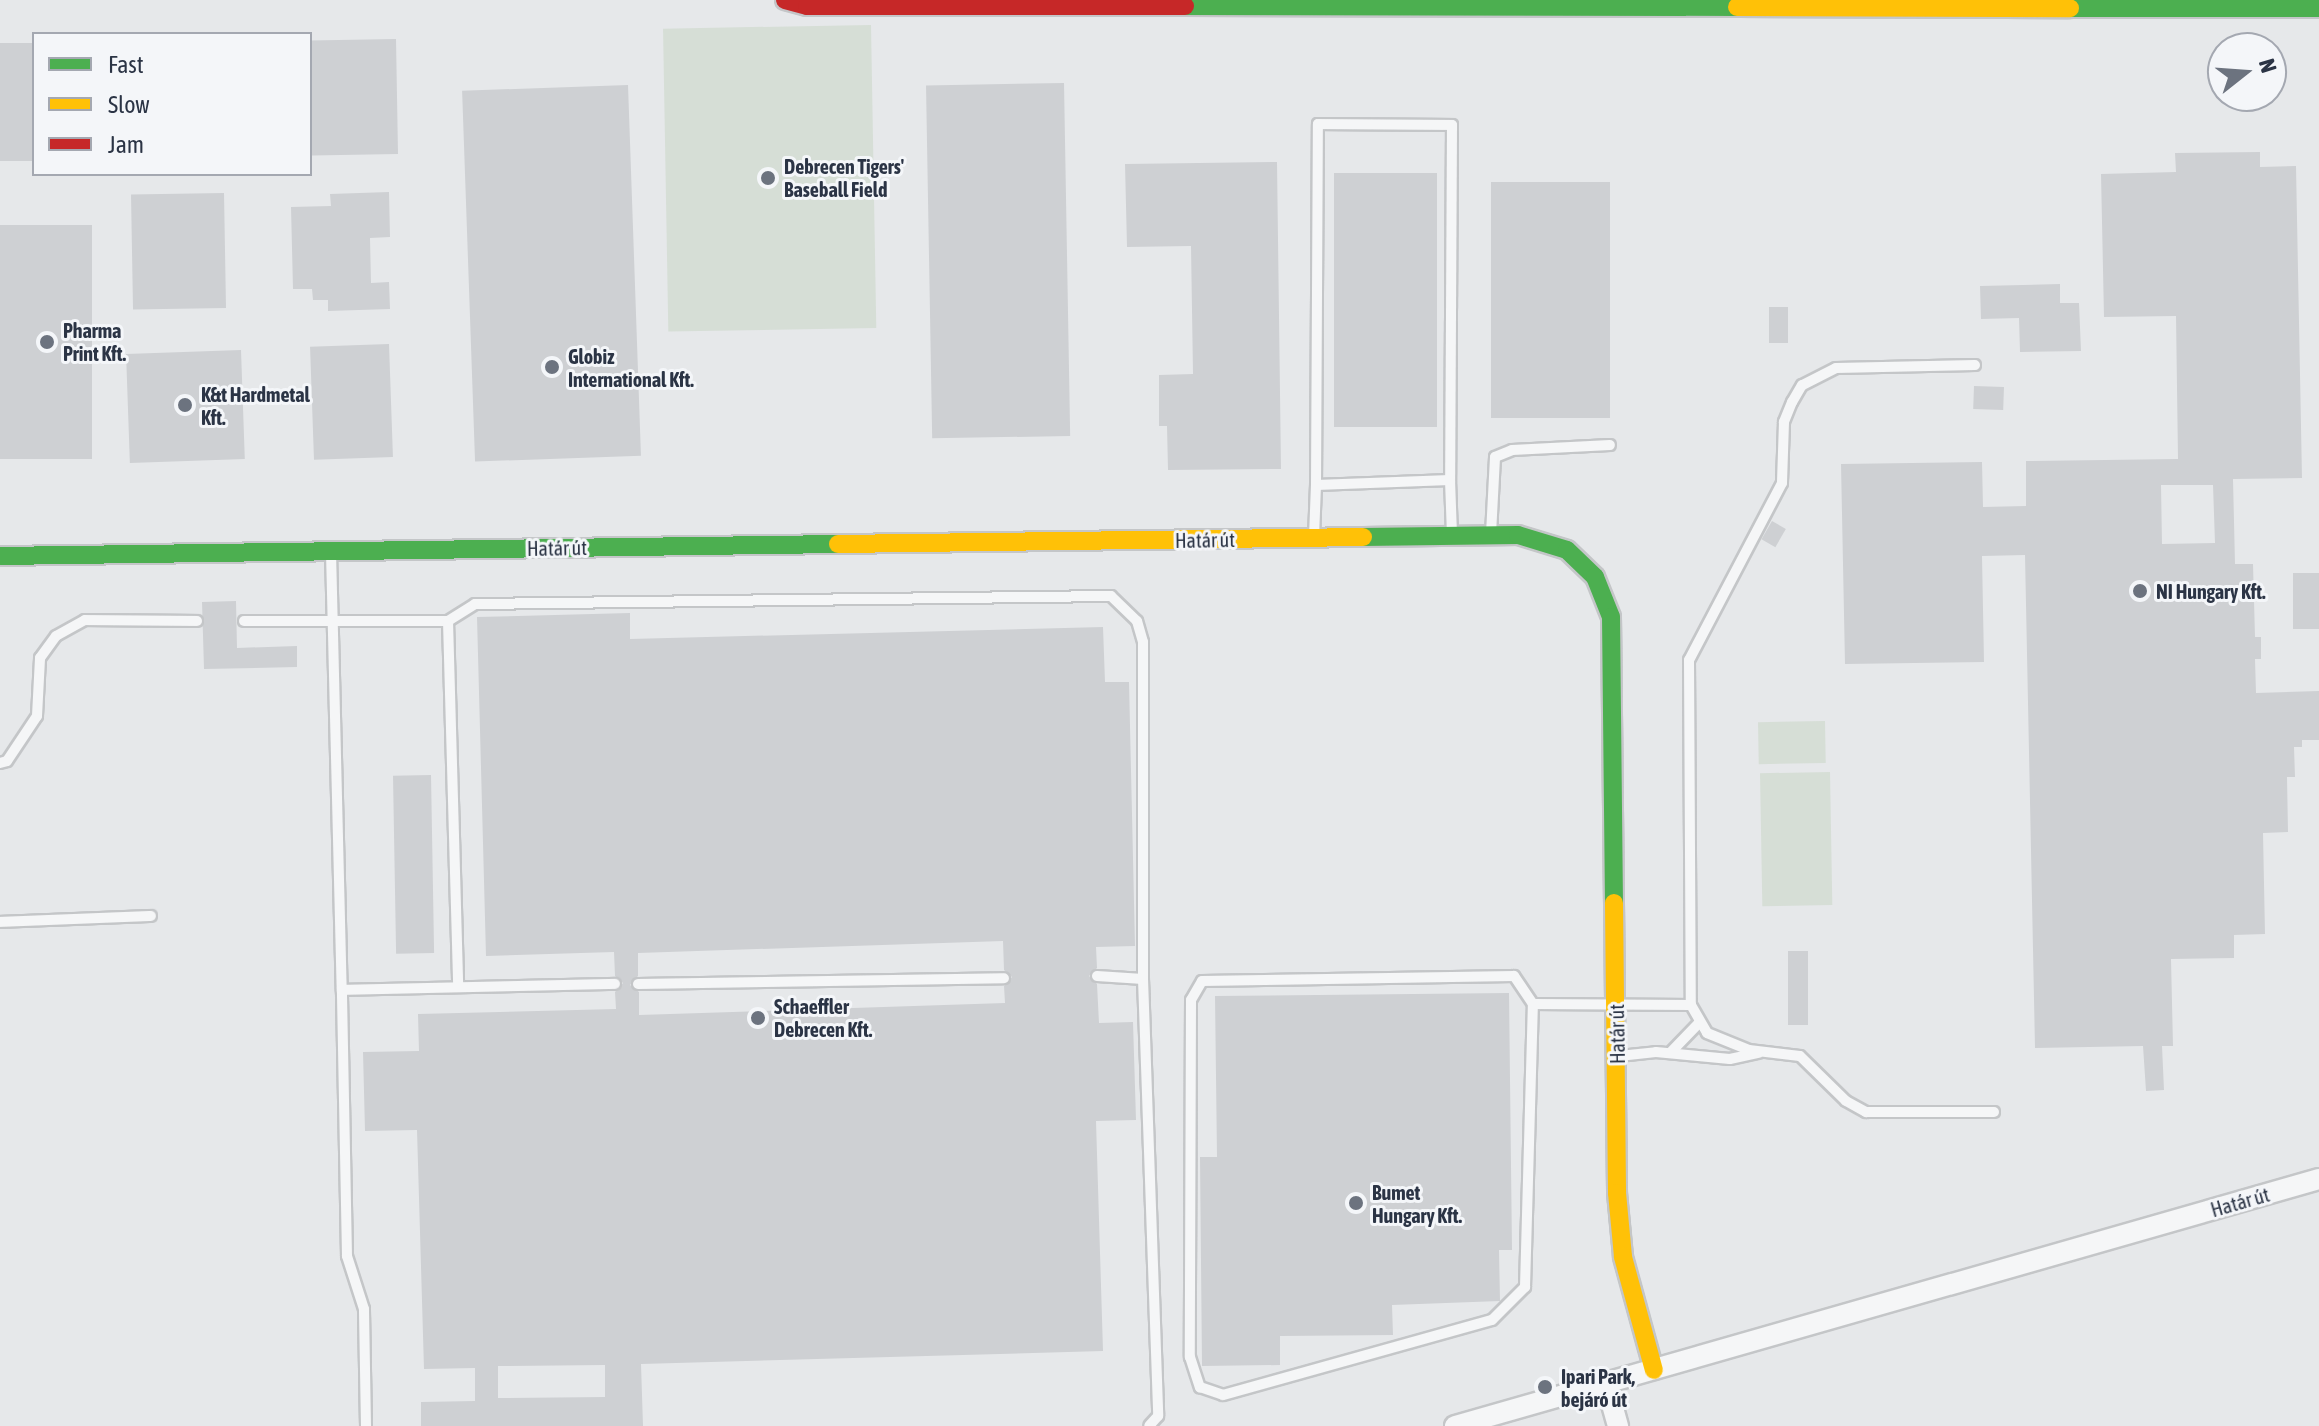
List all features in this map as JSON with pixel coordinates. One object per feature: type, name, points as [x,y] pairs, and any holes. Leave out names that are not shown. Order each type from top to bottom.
[{"type":"street","points":[[785,0],[807,6],[2319,8]]},
{"type":"street","name":"Határ út","points":[[0,556],[1452,536],[1544,540],[1567,550],[1595,577],[1611,617],[1623,1257],[1654,1370]]},
{"type":"street","name":"Határ út","points":[[1455,1426],[2319,1179]]},
{"type":"street","points":[[1606,1383],[1618,1426]]},
{"type":"lane","points":[[1314,538],[1318,124],[1452,125],[1452,536]]},
{"type":"lane","points":[[1975,365],[1836,368],[1802,385],[1792,402],[1784,422],[1782,483],[1689,660],[1691,1005],[1707,1033],[1762,1052],[1800,1056],[1846,1101],[1866,1112],[1994,1112]]},
{"type":"lane","points":[[1491,536],[1495,457],[1512,450],[1610,445]]},
{"type":"lane","points":[[1316,485],[1450,480]]},
{"type":"lane","points":[[331,551],[347,1256],[364,1309],[366,1426]]},
{"type":"lane","points":[[244,621],[448,621],[475,604],[1111,596],[1137,621],[1143,642],[1143,979],[1158,1416],[1149,1426]]},
{"type":"lane","points":[[0,763],[35,721],[40,658],[56,636],[85,620],[197,621]]},
{"type":"lane","points":[[448,621],[458,986]]},
{"type":"lane","points":[[0,922],[151,916]]},
{"type":"lane","points":[[1097,976],[1143,979]]},
{"type":"lane","points":[[1514,976],[1533,1004],[1525,1287],[1492,1320],[1223,1395],[1200,1387],[1190,1357],[1191,1000],[1202,981],[1514,976]]},
{"type":"lane","points":[[638,984],[1004,978]]},
{"type":"lane","points":[[342,990],[615,984]]},
{"type":"lane","points":[[1533,1004],[1691,1005]]},
{"type":"lane","points":[[1670,1053],[1699,1023]]},
{"type":"lane","points":[[1617,1056],[1670,1053],[1730,1059],[1762,1052]]},
{"type":"shaded area","name":"Debrecen Tigers' Baseball Field","points":[[871,25],[876,328],[668,332],[663,29]]},
{"type":"shaded area","points":[[1825,721],[1826,763],[1759,764],[1758,722]]},
{"type":"shaded area","points":[[1830,772],[1832,905],[1762,906],[1760,773]]},
{"type":"building","points":[[396,39],[398,154],[312,155],[312,40]]},
{"type":"building","points":[[0,43],[32,43],[32,161],[0,161]]},
{"type":"building","points":[[1064,83],[1070,436],[932,438],[926,85]]},
{"type":"building","points":[[628,85],[641,456],[475,462],[462,91]]},
{"type":"building","name":"NI Hungary Kft.","points":[[2260,152],[2260,167],[2296,166],[2302,478],[2233,479],[2235,564],[2253,564],[2255,637],[2261,637],[2261,659],[2255,659],[2256,693],[2319,691],[2319,740],[2302,740],[2302,747],[2294,747],[2295,777],[2287,777],[2288,832],[2263,833],[2265,934],[2234,935],[2234,958],[2171,959],[2173,1046],[2162,1046],[2164,1090],[2146,1091],[2143,1046],[2035,1048],[2025,555],[1982,556],[1984,662],[1845,664],[1841,464],[1982,462],[1983,507],[2026,506],[2026,461],[2178,459],[2176,316],[2104,317],[2101,174],[2176,172],[2175,153]],"holes":[[[2161,485],[2213,485],[2215,543],[2162,544]]]},
{"type":"building","points":[[1277,162],[1281,469],[1168,470],[1167,426],[1159,426],[1159,375],[1193,374],[1191,246],[1127,247],[1125,164]]},
{"type":"building","points":[[1334,173],[1437,173],[1437,427],[1334,427]]},
{"type":"building","points":[[1491,182],[1610,182],[1610,418],[1491,418]]},
{"type":"building","points":[[389,192],[390,237],[370,238],[371,283],[389,282],[390,309],[328,311],[328,300],[313,300],[312,289],[293,289],[291,207],[331,206],[330,194]]},
{"type":"building","points":[[224,193],[226,308],[133,310],[131,195]]},
{"type":"building","name":"Pharma Print Kft.","points":[[0,225],[92,225],[92,459],[0,459]]},
{"type":"building","points":[[2060,284],[2060,303],[2079,303],[2081,351],[2020,352],[2019,318],[1981,319],[1980,286]]},
{"type":"building","points":[[1769,307],[1788,307],[1788,343],[1769,343]]},
{"type":"building","points":[[389,344],[393,457],[314,460],[310,347]]},
{"type":"building","name":"K&t Hardmetal Kft.","points":[[241,350],[245,459],[130,463],[126,354]]},
{"type":"building","points":[[1974,386],[2004,387],[2003,410],[1973,409]]},
{"type":"building","points":[[1772,521],[1786,529],[1775,547],[1762,539]]},
{"type":"building","points":[[2293,573],[2319,573],[2319,629],[2293,629]]},
{"type":"building","points":[[236,601],[237,648],[297,646],[297,667],[204,669],[202,602]]},
{"type":"building","name":"Schaeffler Debrecen Kft.","points":[[630,613],[630,639],[1103,627],[1105,682],[1129,682],[1135,946],[1096,947],[1097,968],[1089,976],[1097,984],[1099,1023],[1133,1022],[1136,1120],[1096,1121],[1103,1351],[641,1364],[643,1426],[421,1426],[421,1402],[475,1401],[475,1368],[424,1369],[417,1130],[365,1131],[363,1052],[419,1051],[418,1014],[616,1009],[615,992],[623,983],[615,976],[614,952],[486,956],[477,617]],"holes":[[[1003,941],[1004,970],[1012,977],[1004,986],[1005,1003],[639,1015],[639,992],[630,985],[638,976],[638,953]],[[605,1365],[605,1397],[498,1398],[498,1366]]]},
{"type":"building","points":[[431,775],[434,953],[396,954],[393,776]]},
{"type":"building","points":[[1788,951],[1808,951],[1808,1025],[1788,1025]]},
{"type":"building","name":"Bumet Hungary Kft.","points":[[1509,993],[1512,1250],[1499,1250],[1500,1301],[1392,1305],[1393,1335],[1280,1336],[1280,1365],[1202,1366],[1200,1157],[1217,1157],[1215,996]]},
{"type":"traffic: fast","points":[[1185,6],[1737,7]]},
{"type":"traffic: fast","points":[[2070,8],[2319,8]]},
{"type":"traffic: fast","points":[[1363,537],[1518,535],[1567,550],[1595,577],[1611,617],[1614,903]]},
{"type":"traffic: fast","points":[[0,556],[838,544]]},
{"type":"traffic: slow","points":[[1737,7],[2070,8]]},
{"type":"traffic: slow","points":[[838,544],[1363,537]]},
{"type":"traffic: slow","points":[[1614,903],[1617,1193],[1623,1257],[1654,1370]]},
{"type":"traffic: jam","points":[[785,0],[807,6],[1185,6]]},
{"type":"place","name":"Debrecen Tigers' Baseball Field","points":[[768,178]]},
{"type":"place","name":"Pharma Print Kft.","points":[[47,342]]},
{"type":"place","name":"Globiz International Kft.","points":[[552,367]]},
{"type":"place","name":"K&t Hardmetal Kft.","points":[[185,405]]},
{"type":"place","name":"NI Hungary Kft.","points":[[2140,591]]},
{"type":"place","name":"Schaeffler Debrecen Kft.","points":[[758,1018]]},
{"type":"place","name":"Bumet Hungary Kft.","points":[[1356,1203]]},
{"type":"place","name":"Ipari Park, bejáró út","points":[[1545,1387]]}]
